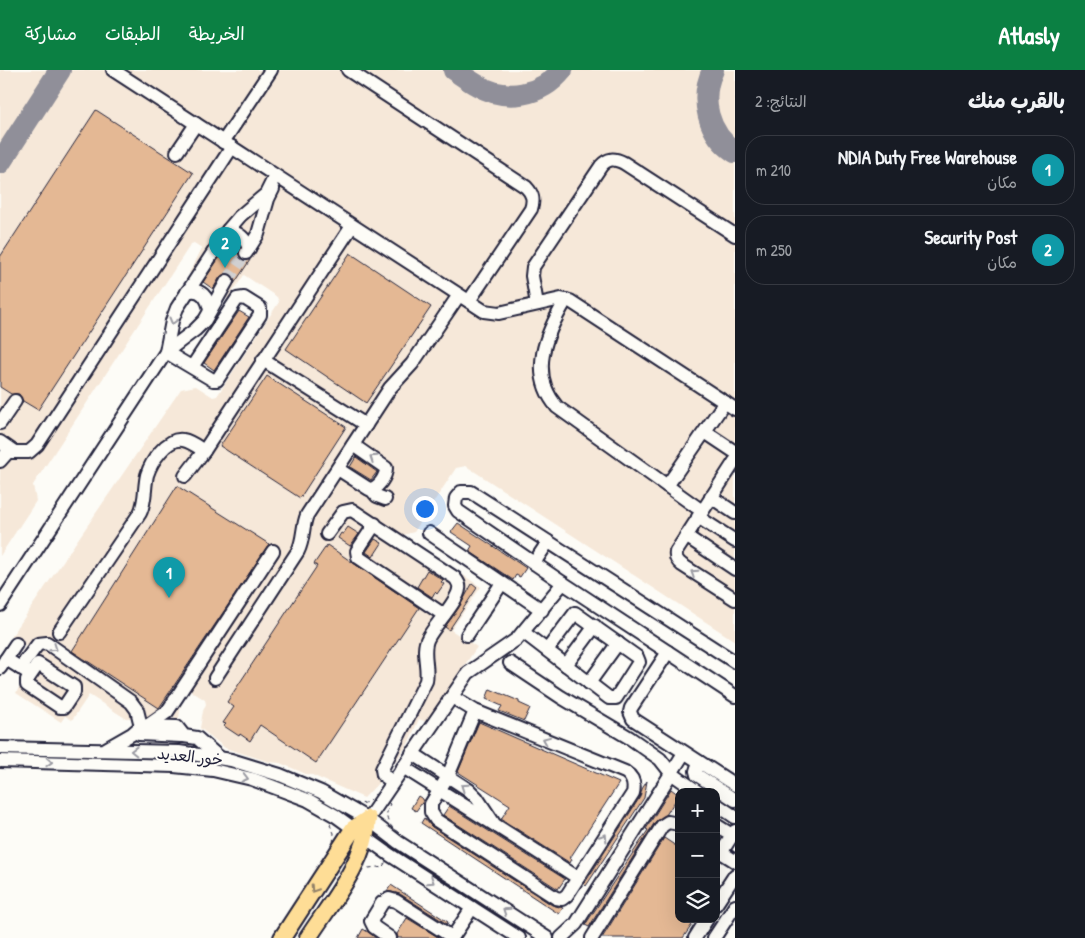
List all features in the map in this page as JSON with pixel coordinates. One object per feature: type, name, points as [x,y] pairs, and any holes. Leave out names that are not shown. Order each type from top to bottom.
[{"type":"main road","points":[[282,938],[368,819]]},
{"type":"main road","points":[[308,938],[357,862],[359,833]]},
{"type":"street","points":[[113,70],[484,311],[494,313],[566,300],[730,405],[705,432],[667,486]]},
{"type":"street","points":[[0,461],[4,455],[13,451],[29,452],[37,444],[227,144],[271,70]]},
{"type":"street","points":[[215,678],[298,551],[302,542],[307,515],[390,388],[412,364],[464,298],[531,209],[533,202],[533,196],[526,187],[348,70]]},
{"type":"street","points":[[176,152],[196,124]]},
{"type":"street","points":[[537,304],[532,276],[533,267],[601,166],[611,159],[624,163],[735,235]]},
{"type":"street","points":[[166,352],[174,315],[187,292],[228,230],[244,212],[266,194],[277,178]]},
{"type":"street","points":[[228,230],[245,238],[247,251],[258,234],[277,178]]},
{"type":"street","points":[[244,212],[251,219],[262,223]]},
{"type":"street","points":[[186,476],[352,226]]},
{"type":"street","points":[[0,606],[166,352],[205,320],[227,281]]},
{"type":"street","points":[[187,292],[194,290],[203,294],[208,301],[210,310]]},
{"type":"street","points":[[166,352],[212,380],[219,379],[260,316],[260,308],[244,298],[237,299],[192,367]]},
{"type":"street","points":[[566,300],[553,322],[542,360],[543,384],[549,398],[557,407],[667,486],[735,541]]},
{"type":"street","points":[[263,360],[366,425]]},
{"type":"street","points":[[0,423],[15,401]]},
{"type":"street","points":[[705,432],[735,452]]},
{"type":"street","points":[[59,632],[140,513],[145,499],[148,475],[162,450],[171,441],[182,439],[204,451]]},
{"type":"street","points":[[0,442],[13,451]]},
{"type":"street","points":[[353,445],[386,468],[386,473],[378,486],[371,489]]},
{"type":"street","points":[[735,461],[676,552],[677,561],[735,599]]},
{"type":"street","points":[[338,469],[371,489],[377,496],[385,499]]},
{"type":"street","points":[[724,479],[735,486]]},
{"type":"street","points":[[735,662],[471,492],[461,492],[456,498],[455,506],[458,511],[563,583],[735,696]]},
{"type":"street","points":[[711,497],[735,513]]},
{"type":"street","points":[[327,534],[343,512],[347,510],[354,511],[457,581],[459,587],[458,594],[426,640],[428,669],[426,681],[382,769],[383,775],[393,782]]},
{"type":"street","points":[[375,524],[357,550],[358,557],[444,615]]},
{"type":"street","points":[[429,533],[542,610]]},
{"type":"street","points":[[686,536],[735,569]]},
{"type":"street","points":[[534,563],[548,542]]},
{"type":"street","points":[[103,751],[167,712],[273,550]]},
{"type":"street","points":[[467,635],[502,583]]},
{"type":"street","points":[[368,819],[472,669],[512,644],[563,583]]},
{"type":"street","points":[[523,632],[609,698],[616,698],[639,662],[637,657],[574,613],[547,650]]},
{"type":"street","points":[[566,665],[595,626]]},
{"type":"street","points":[[16,644],[3,664],[25,671],[38,644],[47,643],[131,702],[137,710],[140,729]]},
{"type":"street","points":[[589,683],[618,643]]},
{"type":"street","points":[[668,652],[631,708],[630,712],[633,719],[735,785]]},
{"type":"street","points":[[510,663],[561,697],[630,738],[660,759],[671,773],[692,788]]},
{"type":"street","points":[[181,732],[176,711],[184,686]]},
{"type":"street","points":[[452,698],[475,710],[625,772],[632,778],[634,783],[633,793],[578,878],[562,899],[556,898],[436,820],[431,812],[430,807],[448,776],[475,710]]},
{"type":"street","points":[[140,729],[181,732],[197,738],[220,758]]},
{"type":"street","name":"خور العديد","points":[[0,748],[178,752],[220,758],[266,770],[306,785],[368,819],[398,842],[547,938]]},
{"type":"street","points":[[412,753],[473,794],[495,824]]},
{"type":"street","points":[[561,938],[576,924],[684,753]]},
{"type":"street","name":"خور العديد","points":[[0,760],[174,766],[213,770],[252,780],[299,796],[336,816],[519,938]]},
{"type":"street","points":[[699,762],[697,775],[735,800]]},
{"type":"street","points":[[403,767],[578,878]]},
{"type":"street","points":[[720,807],[735,817]]},
{"type":"street","points":[[592,938],[662,826],[668,822],[675,823]]},
{"type":"street","points":[[720,827],[734,833],[720,850]]},
{"type":"street","points":[[720,852],[735,861]]},
{"type":"street","points":[[720,898],[735,875]]},
{"type":"street","points":[[390,938],[374,927],[371,921],[382,903],[389,899],[396,901],[452,938],[472,908]]},
{"type":"street","points":[[714,938],[735,906]]},
{"type":"street","points":[[695,938],[704,923]]},
{"type":"shaded area","points":[[0,70],[735,70],[735,641],[466,466],[456,468],[414,532],[403,535],[481,587],[451,630],[477,647],[426,722],[419,719],[408,744],[384,777],[364,798],[280,763],[270,762],[225,748],[200,728],[206,704],[205,700],[188,689],[181,704],[179,718],[159,719],[156,714],[146,718],[125,718],[89,695],[72,720],[65,716],[61,722],[16,693],[24,679],[9,670],[26,646],[11,637],[181,389],[196,386],[213,397],[217,396],[279,302],[277,297],[244,275],[228,299],[189,273],[202,248],[194,243],[191,244],[33,485],[36,501],[0,556]]},
{"type":"building","points":[[96,110],[193,173],[38,410],[23,401],[19,394],[11,394],[0,387],[0,257]]},
{"type":"building","points":[[229,243],[239,249],[238,253],[241,260],[250,260],[234,284],[234,276],[226,273],[220,277],[213,289],[203,282]]},
{"type":"building","points":[[350,253],[431,307],[366,403],[286,349]]},
{"type":"building","points":[[239,311],[249,317],[214,370],[204,363]]},
{"type":"building","points":[[267,376],[346,427],[300,498],[220,446]]},
{"type":"building","points":[[356,457],[377,472],[371,480],[350,467]]},
{"type":"building","points":[[177,486],[269,544],[159,708],[72,651]]},
{"type":"building","points":[[458,523],[526,568],[520,577],[516,575],[513,580],[469,551],[472,546],[451,532]]},
{"type":"building","points":[[348,527],[359,534],[350,546],[338,538]]},
{"type":"building","points":[[375,539],[382,543],[373,557],[366,552]]},
{"type":"building","points":[[327,545],[419,608],[316,763],[260,725],[250,741],[224,726],[226,724],[223,723],[234,707],[227,702],[317,566],[314,564]]},
{"type":"building","points":[[427,570],[443,580],[441,582],[444,584],[437,594],[435,592],[432,597],[417,587]]},
{"type":"building","points":[[472,584],[477,588],[449,630],[445,627]]},
{"type":"building","points":[[490,689],[519,701],[519,703],[530,708],[524,721],[499,711],[502,706],[486,699]]},
{"type":"building","points":[[479,722],[619,783],[570,858],[572,859],[570,863],[501,819],[510,805],[458,772]]},
{"type":"building","points":[[647,781],[644,798],[586,886],[584,884],[640,797]]},
{"type":"building","points":[[671,789],[675,792],[675,801],[666,815],[655,822],[589,927],[585,925],[648,830],[646,829]]},
{"type":"building","points":[[418,796],[424,800],[416,811],[411,808]]},
{"type":"building","points":[[449,806],[565,879],[558,889],[443,815]]},
{"type":"building","points":[[424,818],[432,827],[552,905],[563,908],[559,914],[421,823]]},
{"type":"building","points":[[664,838],[675,845],[675,923],[693,923],[683,938],[602,938]]},
{"type":"building","points":[[391,885],[448,922],[447,924],[400,894],[387,891]]},
{"type":"building","points":[[407,918],[438,937],[398,938],[397,934]]},
{"type":"building","points":[[363,929],[368,932],[376,938],[358,938]]},
{"type":"taxiway","points":[[0,163],[60,70]]},
{"type":"taxiway","points":[[454,70],[488,90],[511,95],[534,91],[554,79],[562,70]]},
{"type":"taxiway","points":[[713,70],[707,93],[709,115],[712,126],[718,136],[735,152]]},
{"type":"tunnel","points":[[227,281],[246,253]]},
{"type":"place","name":"Security Post","points":[[225,268]]},
{"type":"place","name":"NDIA Duty Free Warehouse","points":[[169,598]]}]
